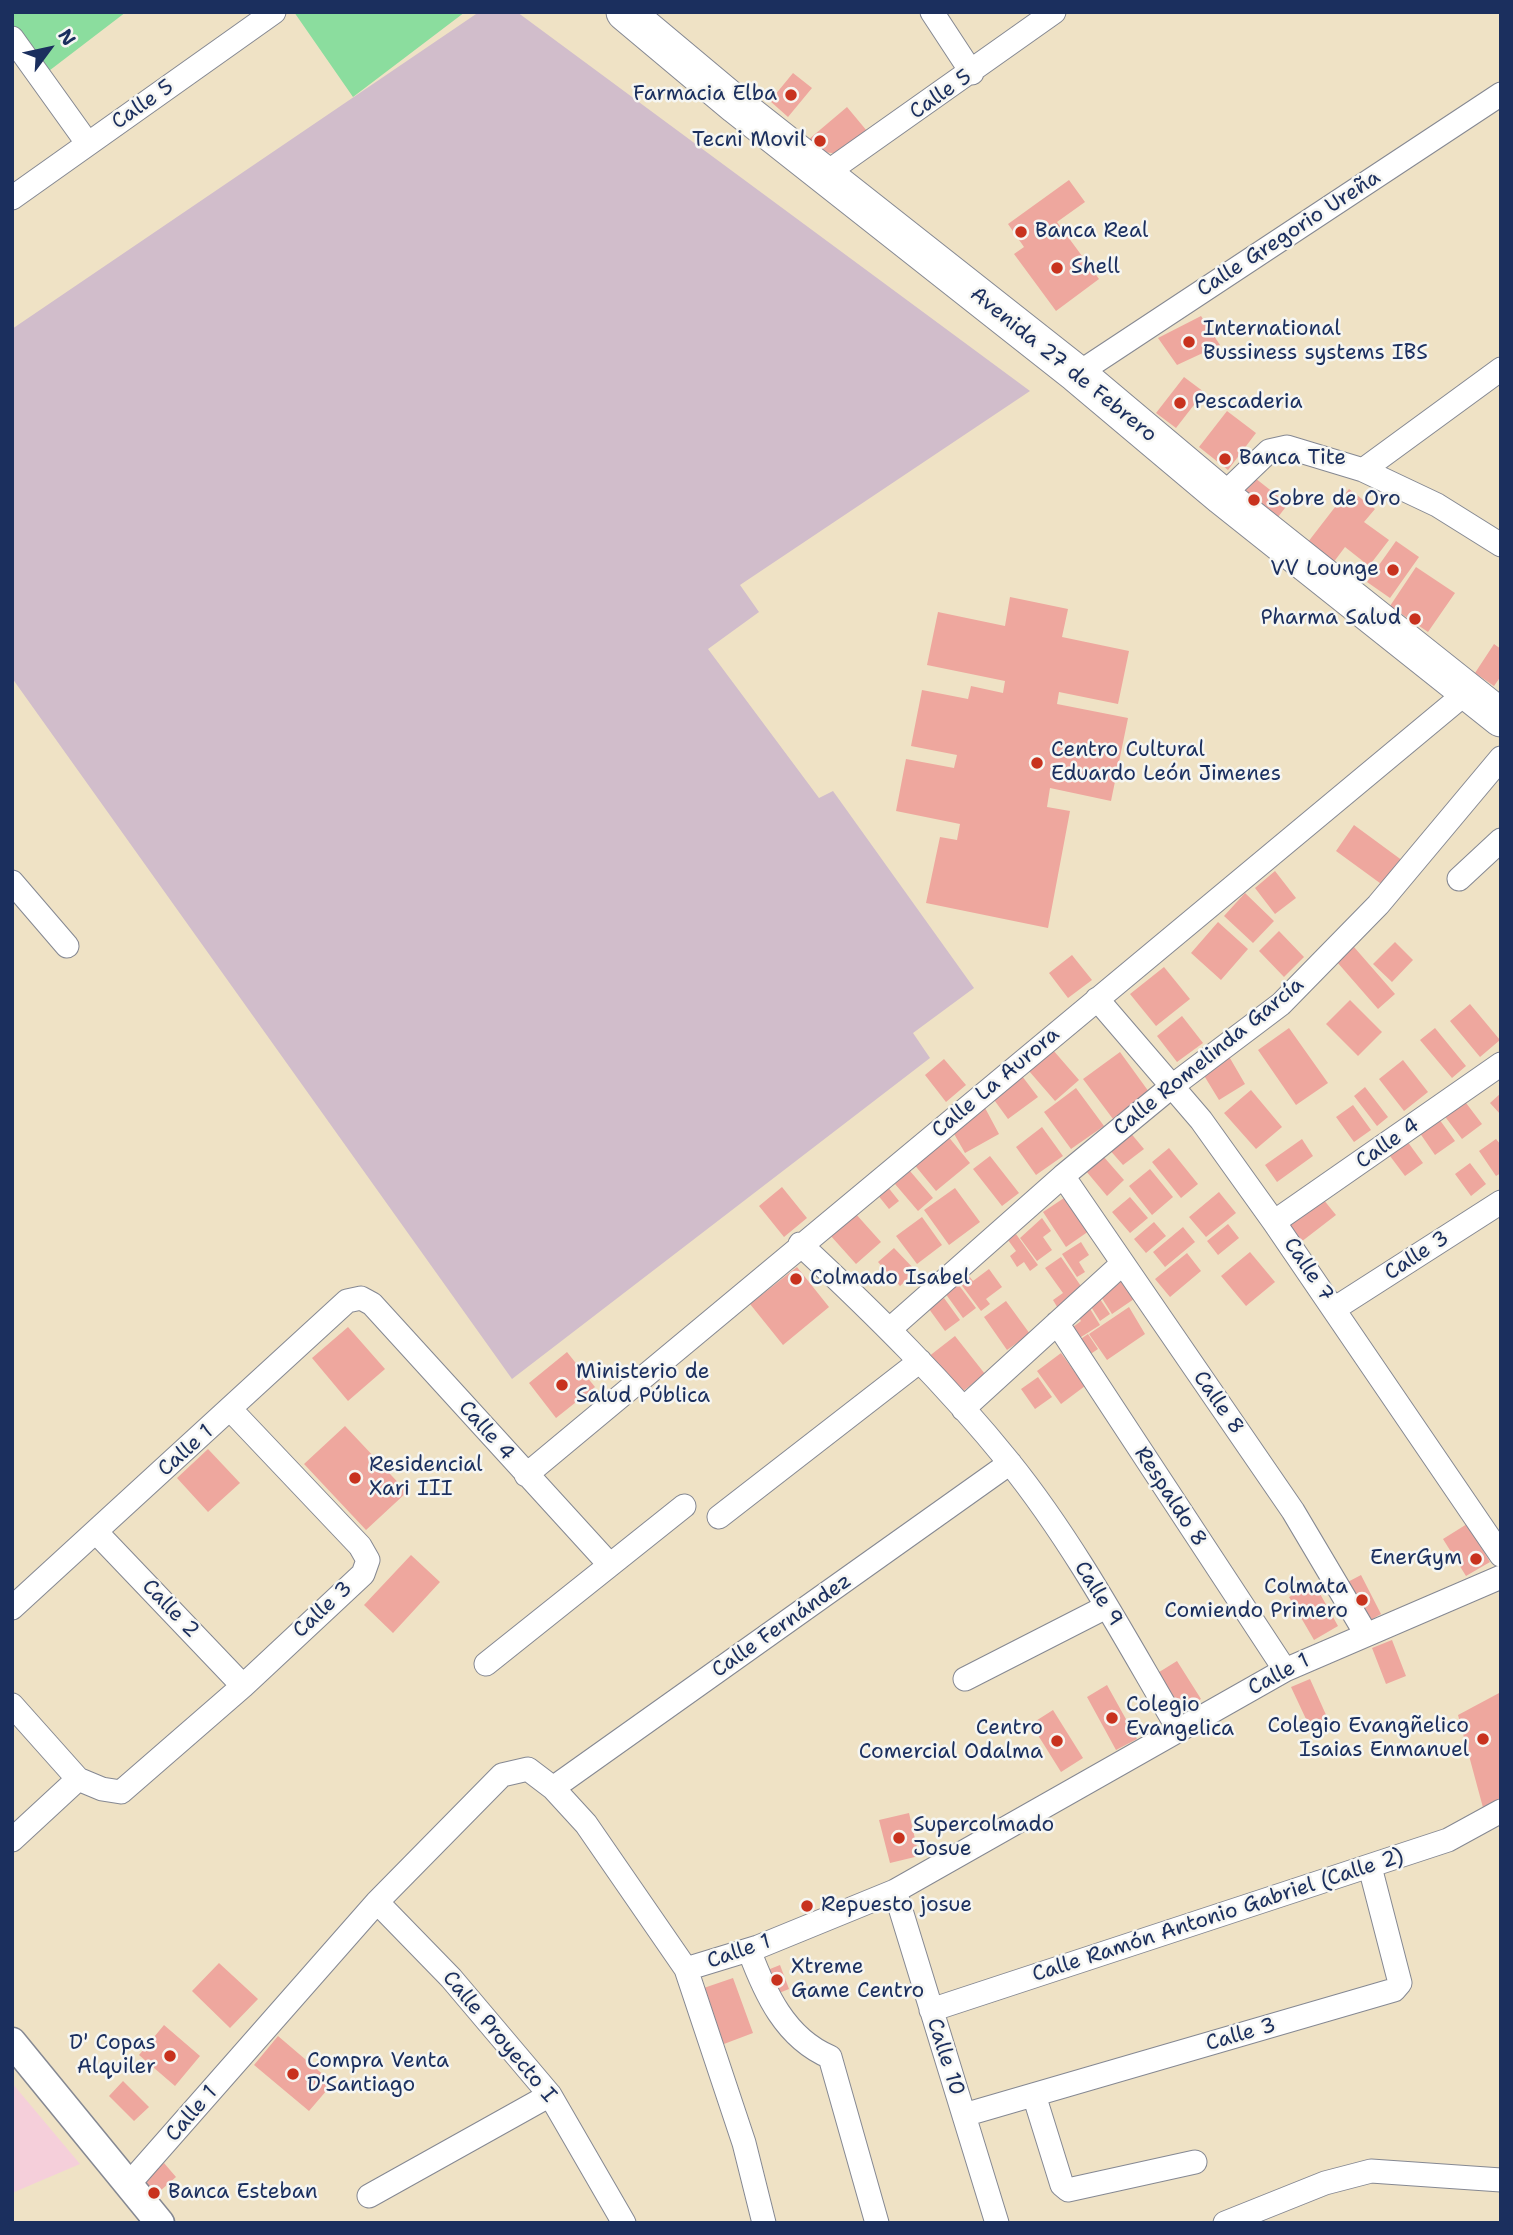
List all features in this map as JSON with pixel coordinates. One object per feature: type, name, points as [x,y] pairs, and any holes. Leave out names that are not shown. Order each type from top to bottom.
[{"type":"main road","name":"Avenida 27 de Febrero","points":[[640,18],[825,174],[1077,374],[1222,496],[1501,718]]},
{"type":"street","name":"Calle 5","points":[[12,198],[274,12]]},
{"type":"street","points":[[932,12],[972,73]]},
{"type":"street","name":"Calle 5","points":[[825,174],[972,73],[1054,12]]},
{"type":"street","points":[[12,38],[88,145]]},
{"type":"street","name":"Calle Gregorio Ureña","points":[[1077,374],[1501,94]]},
{"type":"street","points":[[1363,470],[1501,369]]},
{"type":"street","points":[[1222,496],[1277,447],[1287,447],[1363,470],[1437,505],[1501,545]]},
{"type":"street","name":"Calle La Aurora","points":[[526,1475],[800,1244],[1468,692]]},
{"type":"street","name":"Calle Romelinda García","points":[[890,1329],[1063,1176],[1171,1087],[1297,989],[1378,905],[1501,758]]},
{"type":"street","points":[[1459,879],[1501,840]]},
{"type":"street","points":[[12,882],[67,946]]},
{"type":"street","name":"Calle 7","points":[[1097,999],[1201,1120],[1274,1222],[1501,1555]]},
{"type":"street","name":"Calle 4","points":[[1274,1222],[1501,1064]]},
{"type":"street","name":"Calle 8","points":[[1063,1176],[1293,1511],[1366,1633]]},
{"type":"street","name":"Calle 3","points":[[1334,1309],[1501,1202]]},
{"type":"street","points":[[800,1244],[890,1329],[963,1409],[1122,1264]]},
{"type":"street","name":"Calle 4","points":[[361,1298],[372,1304],[610,1565]]},
{"type":"street","name":"Calle 1","points":[[12,1608],[347,1301],[361,1298]]},
{"type":"street","name":"Respaldo 8","points":[[1057,1323],[1285,1670]]},
{"type":"street","points":[[719,1517],[920,1361]]},
{"type":"street","name":"Calle 9","points":[[963,1409],[1010,1463],[1052,1521],[1179,1730]]},
{"type":"street","name":"Calle 3","points":[[78,1779],[102,1789],[121,1792],[243,1686],[363,1574],[368,1560],[360,1546],[231,1410]]},
{"type":"street","name":"Calle Fernández","points":[[554,1788],[1010,1463]]},
{"type":"street","points":[[486,1664],[684,1506]]},
{"type":"street","name":"Calle 2","points":[[97,1532],[243,1686]]},
{"type":"street","name":"Calle 1","points":[[128,2185],[377,1902],[502,1775],[528,1769],[554,1788],[586,1824],[686,1969],[749,1950],[895,1891],[1285,1670],[1501,1577]]},
{"type":"street","points":[[965,1679],[1106,1606]]},
{"type":"street","points":[[12,1705],[78,1779],[12,1840]]},
{"type":"street","name":"Calle Ramón Antonio Gabriel (Calle 2)","points":[[931,2011],[1448,1840],[1500,1814]]},
{"type":"street","name":"Calle 3","points":[[964,2115],[1394,1990],[1400,1983],[1370,1867]]},
{"type":"street","name":"Calle 10","points":[[895,1891],[997,2223]]},
{"type":"street","name":"Calle Proyecto I","points":[[377,1902],[451,1978],[550,2095],[624,2223]]},
{"type":"street","points":[[749,1950],[768,1999],[811,2049],[830,2057],[877,2223]]},
{"type":"street","points":[[686,1969],[744,2143],[764,2223]]},
{"type":"street","points":[[12,2042],[160,2223]]},
{"type":"street","points":[[369,2196],[550,2095]]},
{"type":"street","points":[[1034,2095],[1062,2185],[1068,2190],[1195,2162]]},
{"type":"street","points":[[1224,2223],[1325,2183],[1371,2171],[1501,2180]]},
{"type":"shaded area","points":[[479,12],[517,12],[1030,391],[740,585],[759,612],[708,649],[819,798],[833,791],[974,988],[913,1033],[930,1058],[512,1379],[12,678],[12,329]]},
{"type":"shaded area","points":[[12,2083],[80,2164],[12,2193]]},
{"type":"green space","points":[[12,12],[126,12],[41,77],[12,33]]},
{"type":"green space","points":[[294,12],[465,12],[353,97]]},
{"type":"building","name":"Farmacia Elba","points":[[793,73],[812,88],[788,117],[770,101]]},
{"type":"building","points":[[847,107],[867,131],[839,154],[824,152],[808,140]]},
{"type":"building","name":"Shell","points":[[1069,180],[1085,202],[1057,222],[1099,279],[1056,311],[1014,254],[1024,247],[1008,224]]},
{"type":"building","name":"International Bussiness systems IBS","points":[[1201,316],[1220,345],[1177,365],[1158,338]]},
{"type":"building","name":"Pescaderia","points":[[1184,377],[1204,392],[1176,428],[1156,413]]},
{"type":"building","points":[[1227,411],[1256,433],[1228,470],[1199,447]]},
{"type":"building","points":[[1255,478],[1288,504],[1275,521],[1242,495]]},
{"type":"building","points":[[1349,489],[1375,509],[1364,522],[1389,540],[1369,566],[1345,547],[1333,563],[1308,542]]},
{"type":"building","name":"VV Lounge","points":[[1396,541],[1419,557],[1390,598],[1367,582]]},
{"type":"building","points":[[1416,567],[1455,593],[1428,632],[1390,606]]},
{"type":"building","name":"Centro Cultural Eduardo León Jimenes","points":[[1010,597],[1068,609],[1062,637],[1129,651],[1118,704],[1059,692],[1057,704],[1128,718],[1111,801],[1050,788],[1047,807],[1070,811],[1048,928],[926,903],[940,837],[957,840],[960,824],[896,811],[906,759],[954,768],[957,755],[911,746],[922,690],[968,699],[971,686],[1003,693],[1005,681],[927,665],[938,612],[1005,626]]},
{"type":"building","points":[[1494,644],[1501,649],[1501,676],[1494,686],[1475,673]]},
{"type":"building","points":[[1354,825],[1403,861],[1384,886],[1336,851]]},
{"type":"building","points":[[1275,871],[1296,898],[1275,914],[1255,888]]},
{"type":"building","points":[[1245,893],[1274,921],[1253,943],[1224,916]]},
{"type":"building","points":[[1218,922],[1248,949],[1221,980],[1191,953]]},
{"type":"building","points":[[1279,931],[1304,957],[1284,977],[1259,951]]},
{"type":"building","points":[[1395,942],[1413,960],[1392,982],[1373,964]]},
{"type":"building","points":[[1354,947],[1395,994],[1378,1009],[1337,962]]},
{"type":"building","points":[[1072,955],[1092,980],[1068,998],[1049,973]]},
{"type":"building","points":[[1164,967],[1190,999],[1156,1026],[1130,994]]},
{"type":"building","points":[[1350,1000],[1382,1032],[1358,1056],[1326,1024]]},
{"type":"building","points":[[1470,1004],[1500,1040],[1480,1057],[1450,1021]]},
{"type":"building","points":[[1182,1016],[1203,1043],[1177,1062],[1157,1036]]},
{"type":"building","points":[[1289,1028],[1328,1083],[1296,1105],[1258,1050]]},
{"type":"building","points":[[1435,1028],[1466,1066],[1452,1078],[1420,1040]]},
{"type":"building","points":[[1053,1050],[1079,1080],[1055,1101],[1029,1071]]},
{"type":"building","points":[[1120,1052],[1149,1092],[1113,1119],[1083,1079]]},
{"type":"building","points":[[1227,1053],[1245,1084],[1219,1100],[1200,1069]]},
{"type":"building","points":[[944,1059],[966,1085],[946,1102],[925,1075]]},
{"type":"building","points":[[1403,1060],[1428,1092],[1404,1111],[1379,1079]]},
{"type":"building","points":[[1022,1076],[1038,1097],[1008,1119],[992,1097]]},
{"type":"building","points":[[1365,1087],[1388,1117],[1377,1126],[1354,1096]]},
{"type":"building","points":[[1076,1088],[1104,1126],[1071,1149],[1044,1112]]},
{"type":"building","points":[[1251,1090],[1282,1127],[1256,1149],[1224,1113]]},
{"type":"building","points":[[1501,1093],[1501,1115],[1490,1103]]},
{"type":"building","points":[[1460,1095],[1482,1124],[1462,1139],[1440,1110]]},
{"type":"building","points":[[1353,1105],[1371,1130],[1354,1142],[1336,1117]]},
{"type":"building","points":[[984,1106],[999,1134],[965,1153],[949,1125]]},
{"type":"building","points":[[1434,1112],[1455,1141],[1435,1155],[1415,1126]]},
{"type":"building","points":[[1042,1127],[1063,1156],[1036,1175],[1016,1147]]},
{"type":"building","points":[[1129,1131],[1144,1149],[1123,1165],[1108,1148]]},
{"type":"building","points":[[1402,1134],[1423,1163],[1405,1176],[1384,1148]]},
{"type":"building","points":[[947,1135],[970,1163],[936,1191],[913,1163]]},
{"type":"building","points":[[1302,1139],[1313,1156],[1277,1182],[1265,1165]]},
{"type":"building","points":[[1496,1139],[1501,1145],[1501,1173],[1496,1176],[1479,1151]]},
{"type":"building","points":[[1169,1148],[1198,1184],[1181,1198],[1152,1162]]},
{"type":"building","points":[[990,1156],[1019,1193],[1002,1206],[973,1169]]},
{"type":"building","points":[[1103,1156],[1124,1180],[1107,1196],[1086,1171]]},
{"type":"building","points":[[1470,1163],[1486,1184],[1471,1196],[1455,1174]]},
{"type":"building","points":[[1150,1169],[1173,1197],[1152,1215],[1129,1186]]},
{"type":"building","points":[[910,1171],[933,1198],[918,1211],[895,1184]]},
{"type":"building","points":[[887,1186],[899,1201],[889,1209],[877,1194]]},
{"type":"building","points":[[782,1187],[807,1218],[784,1237],[759,1206]]},
{"type":"building","points":[[955,1188],[980,1222],[949,1245],[924,1210]]},
{"type":"building","points":[[1219,1192],[1236,1213],[1206,1237],[1189,1217]]},
{"type":"building","points":[[1067,1196],[1089,1231],[1066,1247],[1043,1212]]},
{"type":"building","points":[[1130,1197],[1148,1218],[1130,1233],[1112,1212]]},
{"type":"building","points":[[1323,1199],[1336,1215],[1301,1242],[1288,1226]]},
{"type":"building","points":[[855,1213],[881,1242],[856,1264],[830,1235]]},
{"type":"building","points":[[922,1217],[942,1245],[917,1264],[896,1236]]},
{"type":"building","points":[[1042,1218],[1051,1231],[1043,1237],[1052,1250],[1037,1261],[1020,1238]]},
{"type":"building","points":[[1154,1222],[1166,1236],[1146,1253],[1134,1239]]},
{"type":"building","points":[[1228,1224],[1239,1238],[1218,1255],[1207,1241]]},
{"type":"building","points":[[1183,1227],[1195,1242],[1165,1267],[1153,1252]]},
{"type":"building","points":[[1016,1234],[1038,1265],[1030,1271],[1024,1262],[1017,1267],[1010,1256],[1016,1251],[1008,1240]]},
{"type":"building","points":[[1081,1242],[1089,1255],[1079,1262],[1085,1272],[1077,1277],[1062,1254]]},
{"type":"building","points":[[894,1248],[916,1271],[900,1286],[878,1262]]},
{"type":"building","points":[[1250,1252],[1275,1282],[1246,1306],[1221,1276]]},
{"type":"building","points":[[1187,1253],[1201,1271],[1170,1297],[1155,1279]]},
{"type":"building","points":[[1061,1257],[1085,1292],[1059,1310],[1053,1300],[1063,1293],[1045,1268]]},
{"type":"building","points":[[797,1267],[829,1307],[783,1345],[750,1304]]},
{"type":"building","points":[[989,1269],[1002,1287],[986,1299],[990,1304],[981,1311],[960,1283],[969,1276],[973,1281]]},
{"type":"building","points":[[1121,1278],[1134,1299],[1112,1314],[1098,1292]]},
{"type":"building","points":[[958,1284],[976,1308],[963,1318],[945,1293]]},
{"type":"building","points":[[1098,1296],[1110,1314],[1100,1321],[1088,1302]]},
{"type":"building","points":[[944,1298],[960,1320],[945,1331],[929,1309]]},
{"type":"building","points":[[1006,1301],[1030,1334],[1007,1350],[984,1317]]},
{"type":"building","points":[[1089,1307],[1100,1325],[1078,1339],[1073,1327],[1081,1321],[1077,1315]]},
{"type":"building","points":[[1129,1307],[1145,1334],[1107,1360],[1089,1334]]},
{"type":"building","points":[[348,1327],[385,1369],[348,1401],[312,1358]]},
{"type":"building","points":[[1088,1334],[1098,1349],[1089,1355],[1079,1340]]},
{"type":"building","points":[[955,1336],[985,1374],[958,1395],[928,1357]]},
{"type":"building","name":"Ministerio de Salud Pública","points":[[567,1352],[595,1387],[556,1418],[529,1383]]},
{"type":"building","points":[[1061,1353],[1085,1386],[1061,1404],[1037,1371]]},
{"type":"building","points":[[1038,1377],[1052,1397],[1035,1409],[1021,1389]]},
{"type":"building","name":"Residencial Xari III","points":[[345,1426],[407,1492],[366,1530],[304,1464]]},
{"type":"building","points":[[208,1449],[240,1483],[208,1512],[177,1478]]},
{"type":"building","points":[[1467,1524],[1490,1562],[1466,1576],[1443,1539]]},
{"type":"building","points":[[411,1555],[440,1582],[393,1633],[364,1605]]},
{"type":"building","name":"Colmata Comiendo Primero","points":[[1361,1575],[1381,1614],[1362,1625],[1342,1585]]},
{"type":"building","points":[[1314,1583],[1338,1626],[1314,1640],[1289,1597]]},
{"type":"building","points":[[1392,1640],[1406,1676],[1386,1684],[1372,1648]]},
{"type":"building","points":[[1177,1661],[1201,1699],[1179,1712],[1156,1674]]},
{"type":"building","points":[[1310,1679],[1331,1726],[1313,1734],[1291,1687]]},
{"type":"building","name":"Colegio Evangelica","points":[[1107,1685],[1137,1739],[1116,1750],[1087,1697]]},
{"type":"building","name":"Colegio Evangñelico Isaias Enmanuel","points":[[1501,1692],[1501,1806],[1485,1815],[1458,1715]]},
{"type":"building","name":"Centro Comercial Odalma","points":[[1053,1710],[1083,1758],[1061,1772],[1031,1724]]},
{"type":"building","name":"Supercolmado Josue","points":[[909,1813],[919,1856],[890,1863],[879,1820]]},
{"type":"building","points":[[219,1963],[258,1999],[230,2028],[192,1991]]},
{"type":"building","name":"Xtreme Game Centro","points":[[780,1965],[789,1989],[774,1995],[765,1971]]},
{"type":"building","points":[[733,1978],[753,2033],[716,2047],[695,1991]]},
{"type":"building","name":"D' Copas Alquiler","points":[[164,2025],[200,2056],[175,2086],[139,2055]]},
{"type":"building","name":"Compra Venta D'Santiago","points":[[278,2036],[333,2083],[309,2111],[254,2065]]},
{"type":"building","points":[[123,2081],[149,2107],[134,2121],[109,2096]]},
{"type":"building","points":[[164,2163],[176,2177],[152,2198],[141,2184]]},
{"type":"place","name":"Farmacia Elba","points":[[791,95]]},
{"type":"place","name":"Tecni Movil","points":[[820,141]]},
{"type":"place","name":"Banca Real","points":[[1021,232]]},
{"type":"place","name":"Shell","points":[[1057,268]]},
{"type":"place","name":"International Bussiness systems IBS","points":[[1189,342]]},
{"type":"place","name":"Pescaderia","points":[[1180,403]]},
{"type":"place","name":"Banca Tite","points":[[1225,459]]},
{"type":"place","name":"Sobre de Oro","points":[[1254,500]]},
{"type":"place","name":"VV Lounge","points":[[1393,570]]},
{"type":"place","name":"Pharma Salud","points":[[1415,619]]},
{"type":"place","name":"Centro Cultural Eduardo León Jimenes","points":[[1037,763]]},
{"type":"place","name":"Colmado Isabel","points":[[796,1279]]},
{"type":"place","name":"Ministerio de Salud Pública","points":[[562,1385]]},
{"type":"place","name":"Residencial Xari III","points":[[355,1478]]},
{"type":"place","name":"EnerGym","points":[[1476,1559]]},
{"type":"place","name":"Colmata Comiendo Primero","points":[[1362,1600]]},
{"type":"place","name":"Colegio Evangelica","points":[[1112,1718]]},
{"type":"place","name":"Colegio Evangñelico Isaias Enmanuel","points":[[1483,1739]]},
{"type":"place","name":"Centro Comercial Odalma","points":[[1057,1741]]},
{"type":"place","name":"Supercolmado Josue","points":[[899,1838]]},
{"type":"place","name":"Repuesto josue","points":[[807,1906]]},
{"type":"place","name":"Xtreme Game Centro","points":[[777,1980]]},
{"type":"place","name":"D' Copas Alquiler","points":[[170,2056]]},
{"type":"place","name":"Compra Venta D'Santiago","points":[[293,2074]]},
{"type":"place","name":"Banca Esteban","points":[[154,2193]]}]
